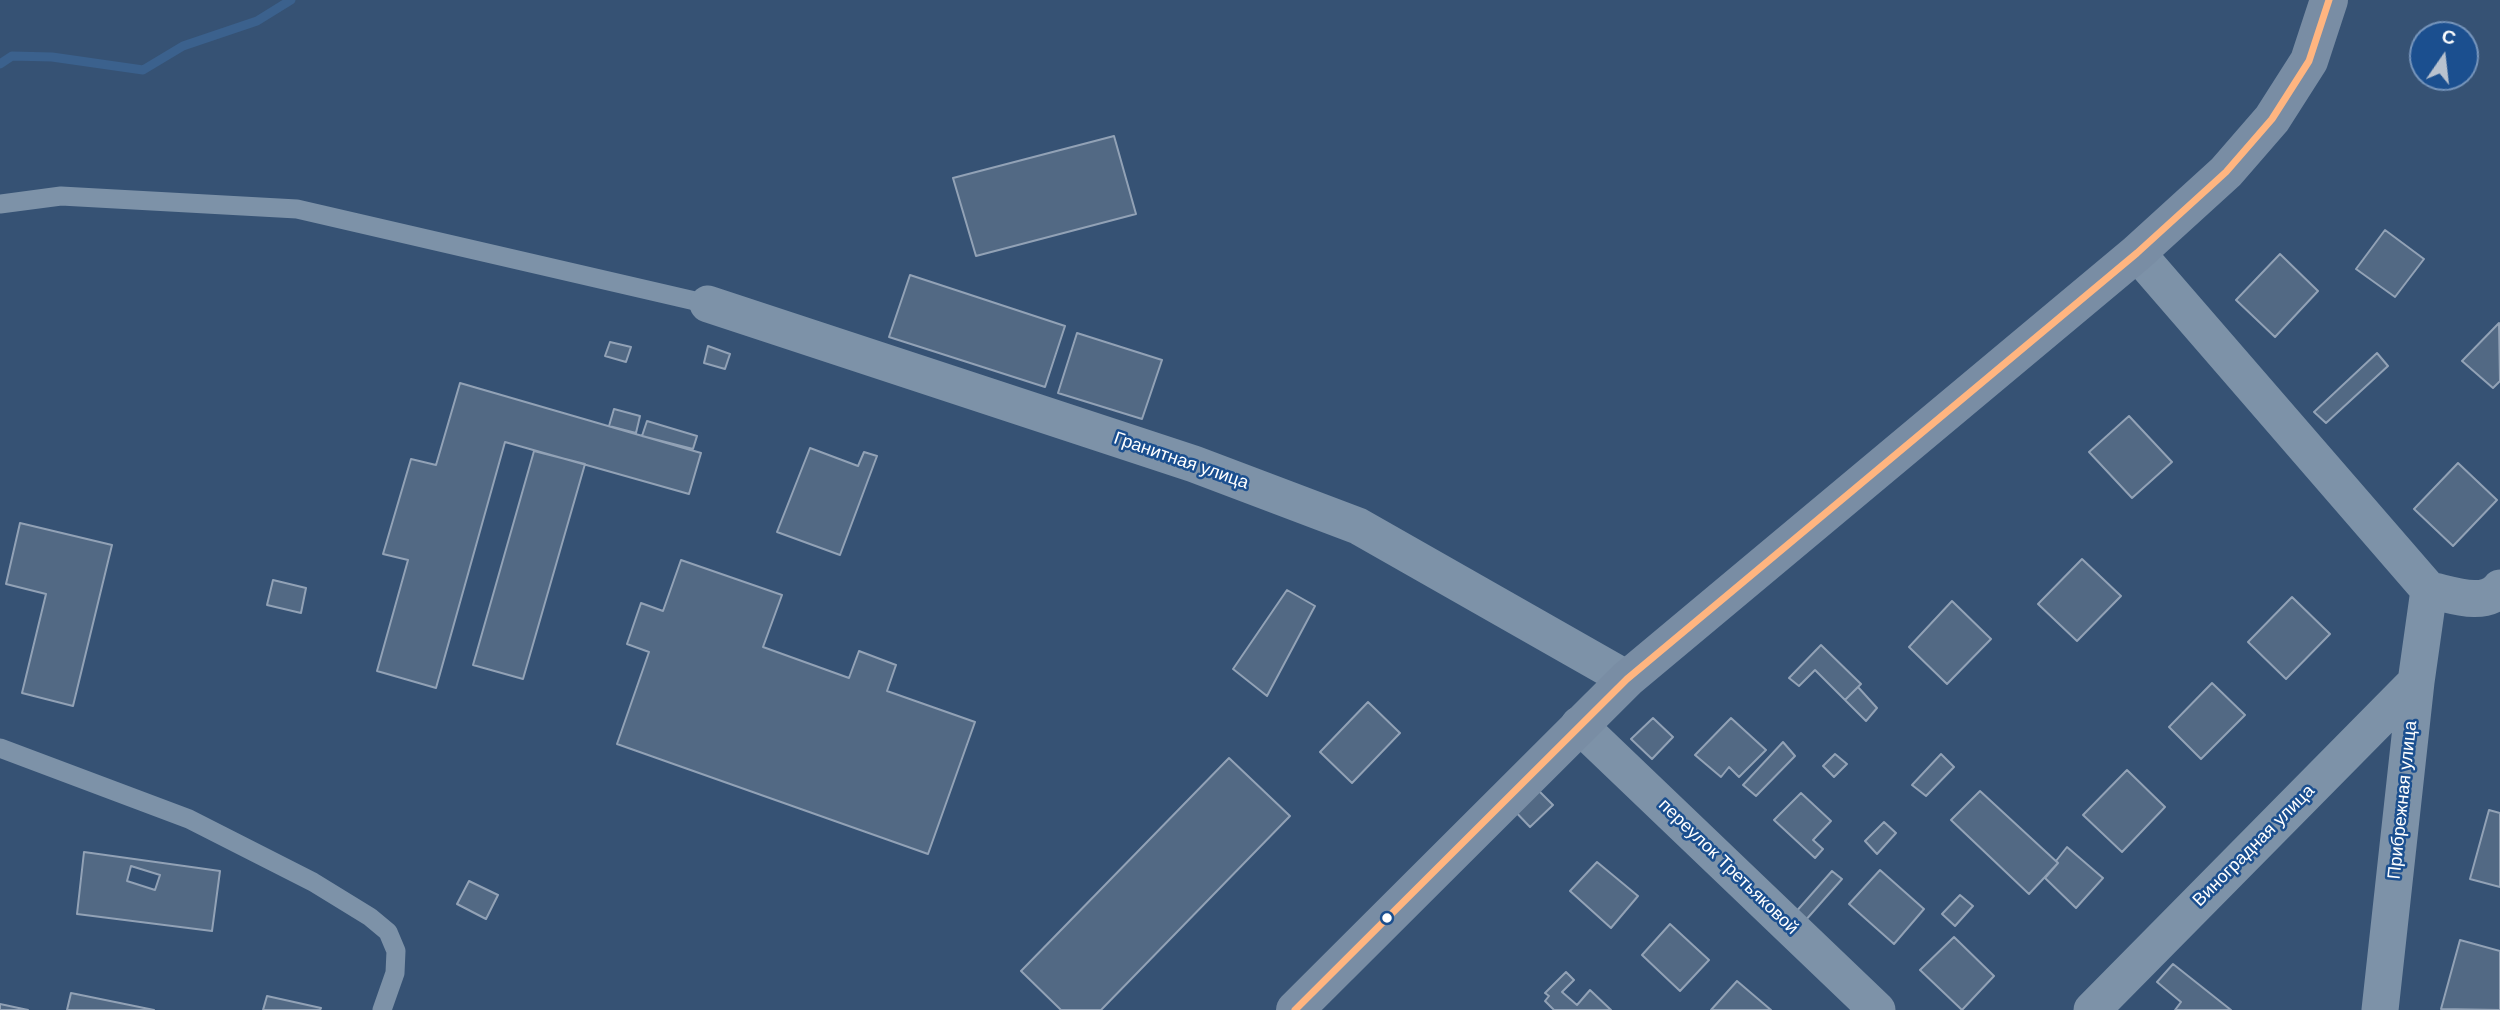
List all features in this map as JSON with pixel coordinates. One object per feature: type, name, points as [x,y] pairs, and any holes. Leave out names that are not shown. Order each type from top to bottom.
[{"type":"main road","points":[[1295,1010],[1627,679],[2137,253],[2226,172],[2272,119],[2309,61],[2329,0]]},
{"type":"street","points":[[2137,253],[2429,590],[2471,598],[2487,598],[2500,588]]},
{"type":"street","name":"Гранитная улица","points":[[708,304],[1194,464],[1358,526],[1627,679]]},
{"type":"street","name":"Прибрежная улица","points":[[2380,1010],[2416,682],[2429,590]]},
{"type":"street","name":"Виноградная улица","points":[[2092,1010],[2416,682]]},
{"type":"street","name":"переулок Третьяковой","points":[[1579,725],[1877,1010]]},
{"type":"lane","points":[[0,204],[61,195],[297,209],[708,304]]},
{"type":"lane","points":[[0,748],[189,819],[313,882],[370,917],[388,932],[396,951],[395,973],[382,1010]]},
{"type":"building","points":[[1114,136],[1136,214],[976,256],[953,178]]},
{"type":"building","points":[[2385,230],[2424,259],[2395,297],[2356,269]]},
{"type":"building","points":[[2280,254],[2318,291],[2275,337],[2236,300]]},
{"type":"building","points":[[910,275],[1065,326],[1045,387],[889,337]]},
{"type":"building","points":[[2499,323],[2500,381],[2493,388],[2462,361]]},
{"type":"building","points":[[1077,333],[1162,360],[1142,419],[1058,393]]},
{"type":"building","points":[[610,342],[631,347],[626,362],[605,356]]},
{"type":"building","points":[[708,346],[730,354],[725,369],[704,363]]},
{"type":"building","points":[[2377,353],[2388,366],[2326,423],[2314,412]]},
{"type":"building","points":[[460,383],[701,453],[689,494],[505,442],[436,688],[377,671],[408,560],[383,554],[411,459],[436,465]]},
{"type":"building","points":[[614,409],[640,416],[636,433],[609,426]]},
{"type":"building","points":[[2129,416],[2172,462],[2132,498],[2089,452]]},
{"type":"building","points":[[647,421],[697,436],[693,449],[642,436]]},
{"type":"building","points":[[810,448],[858,466],[864,452],[877,456],[840,555],[777,532]]},
{"type":"building","points":[[534,451],[585,464],[523,679],[473,665]]},
{"type":"building","points":[[2458,463],[2497,500],[2453,546],[2414,509]]},
{"type":"building","points":[[20,523],[112,545],[73,706],[22,693],[46,594],[6,584]]},
{"type":"building","points":[[2082,559],[2121,596],[2077,641],[2038,604]]},
{"type":"building","points":[[681,560],[782,595],[763,647],[849,678],[859,651],[896,665],[887,691],[975,722],[928,854],[617,744],[649,652],[627,644],[641,603],[663,611]]},
{"type":"building","points":[[273,580],[306,588],[301,613],[267,605]]},
{"type":"building","points":[[1287,590],[1315,606],[1267,696],[1233,669]]},
{"type":"building","points":[[2292,597],[2330,634],[2286,679],[2248,642]]},
{"type":"building","points":[[1952,601],[1991,639],[1947,684],[1909,647]]},
{"type":"building","points":[[1821,645],[1861,684],[1845,700],[1815,670],[1799,686],[1789,678]]},
{"type":"building","points":[[2212,683],[2245,715],[2201,759],[2169,727]]},
{"type":"building","points":[[1858,687],[1877,708],[1866,721],[1845,700]]},
{"type":"building","points":[[1368,702],[1400,733],[1352,783],[1320,752]]},
{"type":"building","points":[[1653,718],[1673,737],[1652,759],[1631,739]]},
{"type":"building","points":[[1731,718],[1766,750],[1739,777],[1729,767],[1721,777],[1695,755]]},
{"type":"building","points":[[1783,742],[1795,756],[1756,796],[1743,785]]},
{"type":"building","points":[[1835,754],[1847,764],[1834,777],[1823,766]]},
{"type":"building","points":[[1941,754],[1954,767],[1926,796],[1912,785]]},
{"type":"building","points":[[1229,758],[1290,816],[1101,1010],[1061,1010],[1021,971]]},
{"type":"building","points":[[2127,770],[2165,807],[2122,852],[2083,815]]},
{"type":"building","points":[[1532,784],[1553,805],[1530,827],[1510,806]]},
{"type":"building","points":[[1980,791],[2058,863],[2029,894],[1951,820]]},
{"type":"building","points":[[1801,793],[1831,821],[1813,840],[1823,849],[1815,858],[1774,820]]},
{"type":"building","points":[[2489,810],[2500,813],[2500,887],[2470,879]]},
{"type":"building","points":[[1884,822],[1896,833],[1877,854],[1865,841]]},
{"type":"building","points":[[2067,847],[2103,878],[2076,908],[2045,878]]},
{"type":"building","points":[[84,852],[220,871],[212,931],[77,914]]},
{"type":"building","points":[[1597,862],[1638,896],[1611,928],[1570,891]]},
{"type":"building","points":[[131,866],[160,875],[155,890],[127,881]]},
{"type":"building","points":[[1880,870],[1924,909],[1894,944],[1849,904]]},
{"type":"building","points":[[1832,871],[1842,879],[1804,922],[1794,914]]},
{"type":"building","points":[[469,881],[498,895],[486,919],[457,904]]},
{"type":"building","points":[[1960,895],[1973,906],[1955,926],[1942,914]]},
{"type":"building","points":[[1670,924],[1709,960],[1680,991],[1642,955]]},
{"type":"building","points":[[1954,937],[1994,976],[1962,1010],[1920,970]]},
{"type":"building","points":[[2460,940],[2500,951],[2500,1010],[2441,1009]]},
{"type":"building","points":[[2173,964],[2231,1010],[2175,1010],[2181,1002],[2157,982]]},
{"type":"building","points":[[1566,972],[1574,980],[1562,992],[1577,1005],[1590,990],[1611,1010],[1554,1010],[1545,1001],[1549,996],[1545,993]]},
{"type":"building","points":[[1737,981],[1771,1010],[1711,1010]]},
{"type":"building","points":[[71,993],[154,1010],[67,1010]]},
{"type":"building","points":[[267,996],[321,1008],[263,1010]]},
{"type":"building","points":[[0,1004],[28,1010],[0,1010]]},
{"type":"waterway","points":[[0,64],[12,56],[52,57],[143,70],[183,46],[257,21],[291,0]]},
{"type":"transit line","points":[[1295,1010],[1627,679],[2137,253],[2226,172],[2272,119],[2309,61],[2329,0]]}]
